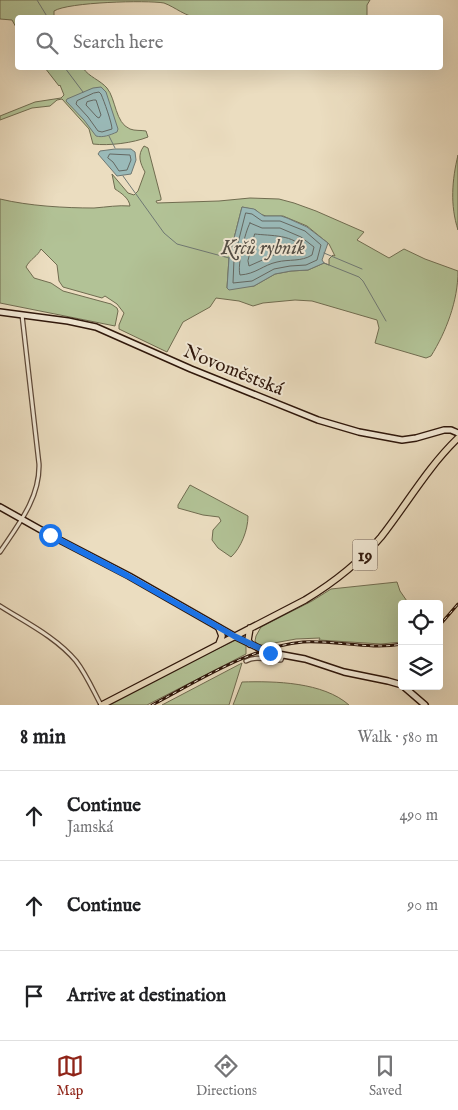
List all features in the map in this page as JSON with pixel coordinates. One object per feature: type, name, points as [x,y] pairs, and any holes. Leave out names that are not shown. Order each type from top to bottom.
[{"type":"main road","name":"19","points":[[101,705],[304,600],[329,585],[347,571],[381,536],[425,475],[458,438]]},
{"type":"main road","points":[[219,628],[222,636],[219,644]]},
{"type":"main road","points":[[250,628],[248,640],[250,644]]},
{"type":"street","name":"Novoměstská","points":[[0,312],[68,320],[102,329],[190,369],[309,416],[358,432],[402,440],[447,430],[458,433]]},
{"type":"street","points":[[0,552],[21,520],[37,488],[40,472],[22,315]]},
{"type":"street","points":[[0,507],[266,652],[305,659],[344,672],[398,685]]},
{"type":"street","points":[[0,606],[39,631],[69,654],[86,675],[101,705]]},
{"type":"street","points":[[246,661],[260,658],[281,660],[283,654]]},
{"type":"street","points":[[407,690],[425,705]]},
{"type":"green space","points":[[0,0],[370,0],[367,5],[367,15],[188,15],[164,3],[125,2],[62,8],[54,11],[54,15],[15,15],[15,25],[12,20],[0,19]]},
{"type":"green space","points":[[47,70],[85,70],[107,88],[121,122],[132,130],[146,131],[148,137],[121,144],[93,144],[89,129],[62,99],[57,100],[50,106],[32,108],[0,120],[0,116],[35,102],[61,98],[64,95]]},
{"type":"green space","points":[[144,146],[148,148],[161,198],[161,200],[156,201],[157,203],[250,198],[279,199],[316,211],[364,232],[357,240],[389,258],[404,249],[458,271],[456,294],[450,316],[442,337],[431,356],[426,358],[375,343],[379,328],[377,320],[312,301],[295,300],[263,303],[253,306],[239,301],[216,298],[210,307],[183,322],[167,352],[119,329],[124,313],[117,304],[105,296],[102,298],[63,287],[59,281],[57,265],[41,249],[26,267],[34,278],[51,283],[63,291],[111,304],[118,311],[115,326],[0,303],[0,199],[59,207],[130,206],[126,198],[115,189],[112,174],[128,193],[134,195],[138,191],[145,172],[140,159],[140,153]],"holes":[[[242,207],[256,210],[266,216],[283,216],[307,226],[329,244],[335,256],[333,255],[329,259],[329,265],[324,263],[308,270],[275,274],[254,286],[227,288],[229,258]]]},
{"type":"green space","points":[[458,155],[458,230],[455,221],[453,192]]},
{"type":"green space","points":[[190,485],[248,516],[243,538],[238,549],[231,557],[218,548],[212,540],[213,530],[221,521],[219,517],[178,508]]},
{"type":"green space","points":[[397,582],[406,600],[398,600],[398,642],[381,644],[319,640],[320,638],[296,639],[258,645],[255,641],[261,627],[331,589]]},
{"type":"green space","points":[[236,640],[246,645],[246,654],[147,705],[107,705],[174,670]]},
{"type":"green space","points":[[242,663],[229,705],[162,705]]},
{"type":"green space","points":[[242,682],[298,684],[312,687],[338,697],[349,705],[233,705]]},
{"type":"water","points":[[101,87],[106,92],[118,129],[117,132],[101,137],[96,136],[66,101],[93,88]]},
{"type":"water","points":[[131,149],[135,152],[136,160],[131,174],[117,176],[98,154],[100,151]]},
{"type":"water","name":"Krčů rybník","points":[[242,207],[254,209],[264,216],[281,216],[307,227],[328,243],[322,260],[324,263],[308,270],[275,274],[254,286],[229,290],[227,288],[229,258]]},
{"type":"waterway","points":[[37,0],[46,15]]},
{"type":"waterway","points":[[66,70],[83,92]]},
{"type":"waterway","points":[[109,136],[115,148]]},
{"type":"waterway","points":[[123,176],[164,233],[177,244],[229,258]]},
{"type":"waterway","points":[[324,253],[362,269]]},
{"type":"waterway","points":[[324,263],[359,277],[386,321]]},
{"type":"railway","points":[[443,621],[458,604]]},
{"type":"railway","points":[[152,705],[225,666],[283,645],[303,642],[377,646],[398,645]]},
{"type":"route","points":[[50,535],[167,597],[234,636],[270,653]]}]
